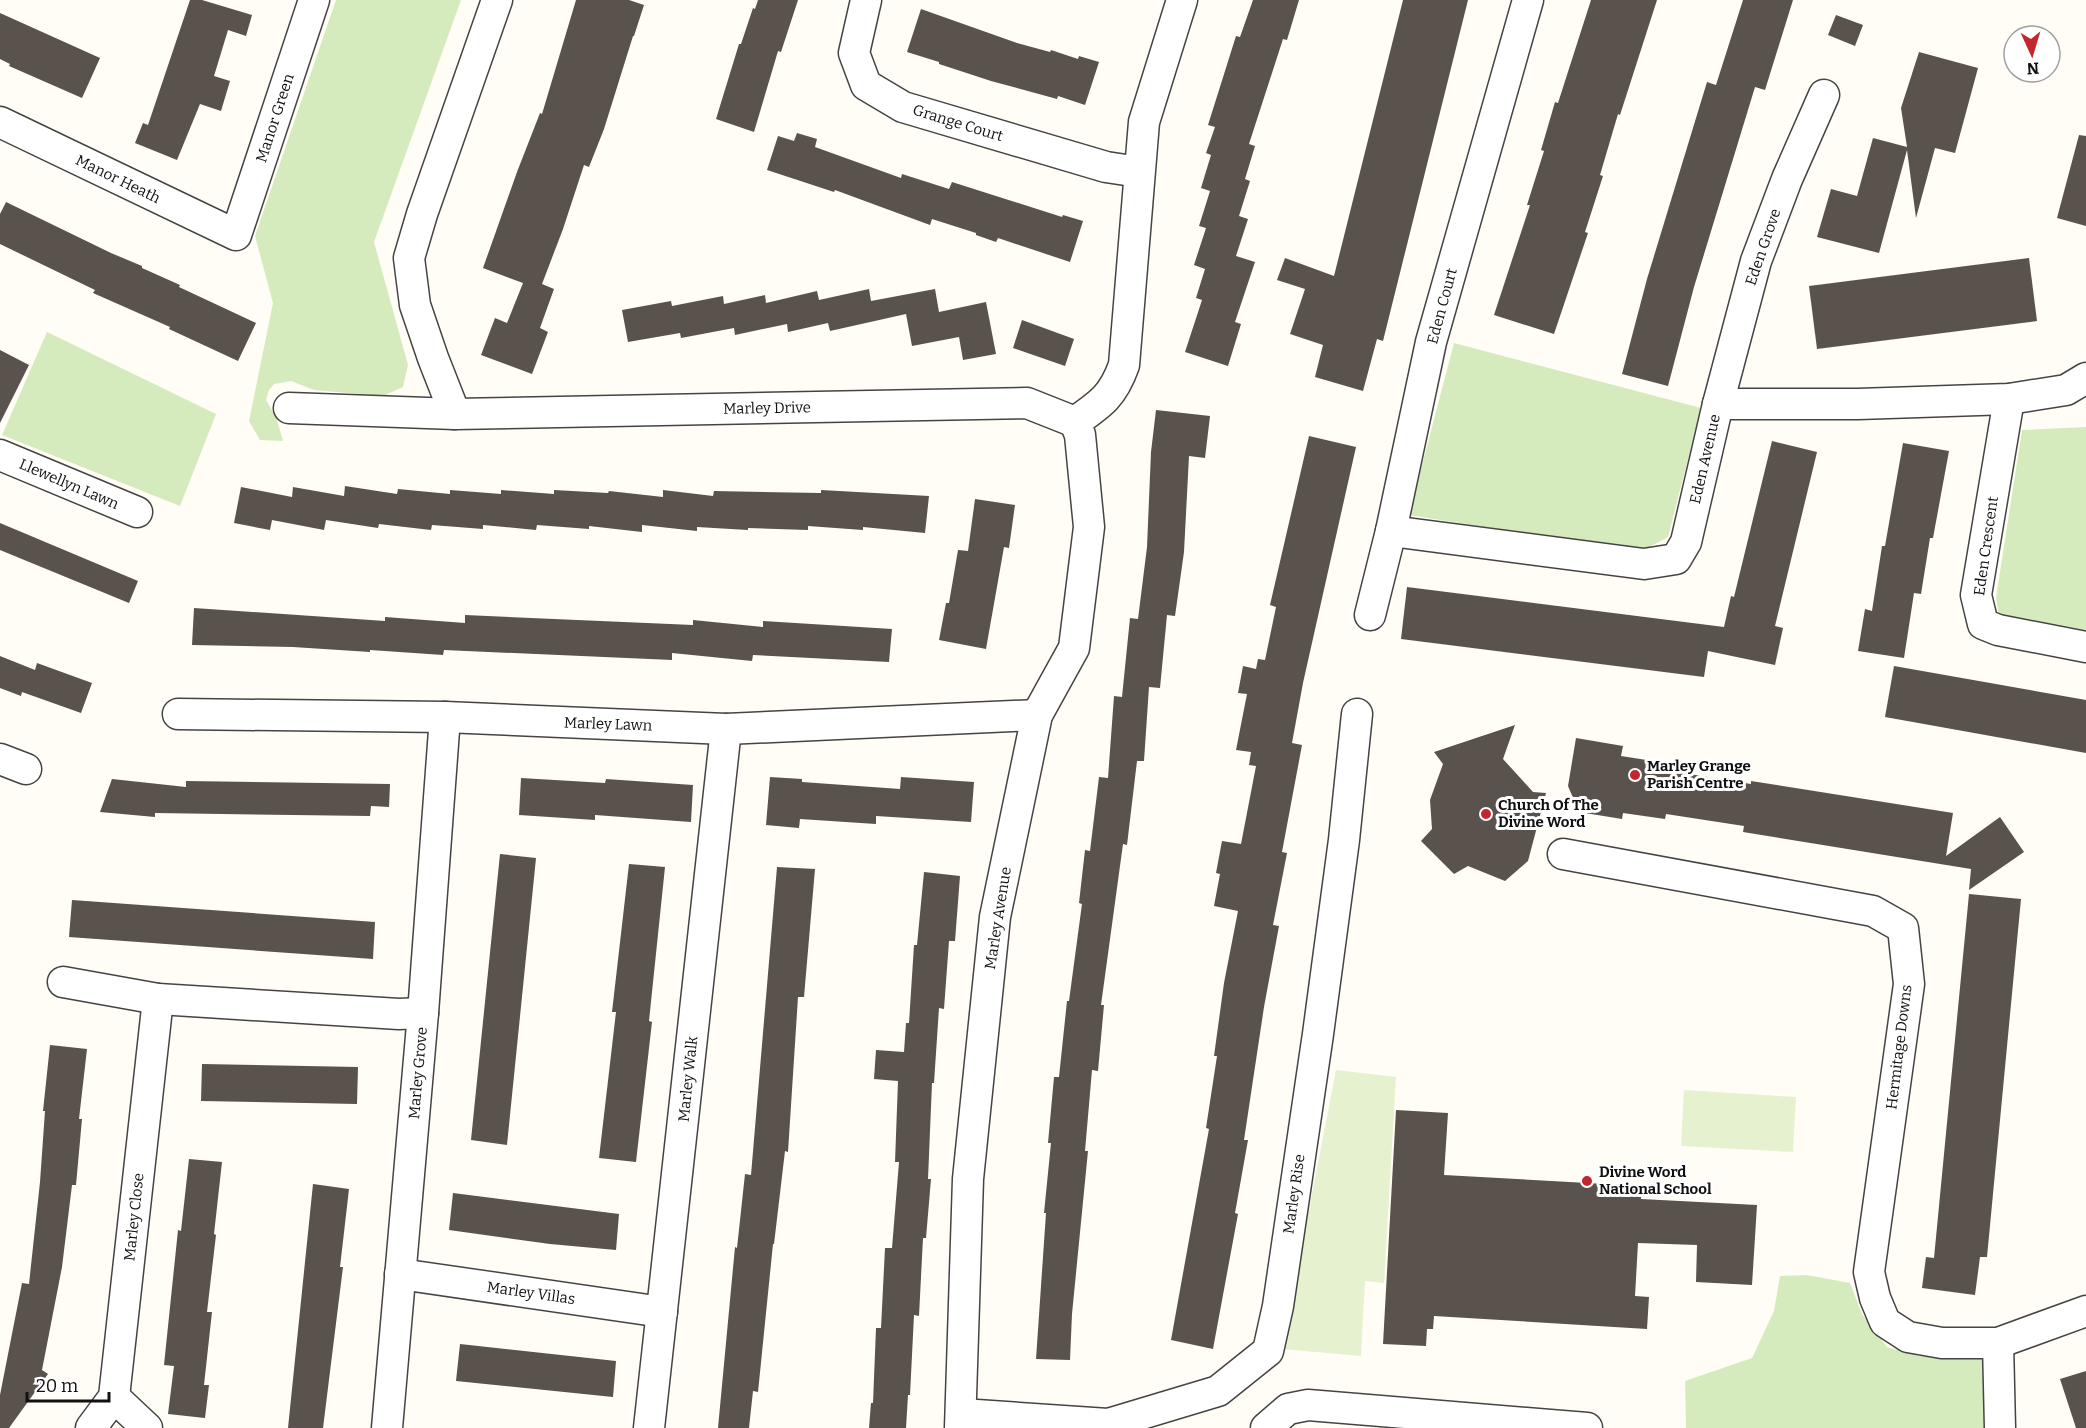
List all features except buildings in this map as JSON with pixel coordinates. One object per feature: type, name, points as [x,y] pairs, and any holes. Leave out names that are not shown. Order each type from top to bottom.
[{"type":"street","name":"Manor Green","points":[[236,235],[314,0]]},
{"type":"street","points":[[455,414],[415,305],[409,258],[422,214],[497,0]]},
{"type":"street","name":"Grange Court","points":[[866,0],[854,53],[866,85],[903,107],[1106,167],[1139,172]]},
{"type":"street","points":[[1075,422],[1105,400],[1119,379],[1124,365],[1144,122],[1182,0]]},
{"type":"street","name":"Eden Court","points":[[1370,615],[1391,531],[1431,342],[1528,0]]},
{"type":"street","name":"Eden Grove","points":[[1718,404],[1756,261],[1787,179],[1824,95]]},
{"type":"street","name":"Manor Heath","points":[[0,122],[236,235]]},
{"type":"street","name":"Eden Avenue","points":[[1391,531],[1644,564],[1676,559],[1686,542],[1718,404],[1858,404],[2009,399],[2066,390],[2086,378]]},
{"type":"street","name":"Eden Crescent","points":[[2009,399],[1976,595],[1983,624],[1998,630],[2086,647]]},
{"type":"street","name":"Marley Drive","points":[[289,408],[455,414],[1027,403],[1075,422]]},
{"type":"street","name":"Marley Avenue","points":[[961,1421],[968,1179],[995,917],[1037,715],[1074,648],[1089,527],[1080,435],[1075,422]]},
{"type":"street","name":"Llewellyn Lawn","points":[[0,455],[137,512]]},
{"type":"street","name":"Marley Lawn","points":[[178,714],[445,717],[726,729],[1037,715]]},
{"type":"street","name":"Marley Rise","points":[[961,1421],[1108,1424],[1218,1391],[1268,1351],[1278,1306],[1318,1034],[1344,840],[1357,714]]},
{"type":"street","name":"Marley Grove","points":[[387,1428],[423,1013],[445,717]]},
{"type":"street","name":"Marley Walk","points":[[649,1428],[726,729]]},
{"type":"street","name":"Hermitage Downs","points":[[1563,854],[1873,911],[1903,928],[1909,984],[1869,1272],[1875,1298],[1885,1322],[1908,1337],[1942,1343],[1998,1343]]},
{"type":"street","points":[[63,982],[158,999],[388,1013],[423,1013]]},
{"type":"street","name":"Marley Close","points":[[114,1397],[158,999]]},
{"type":"street","name":"Marley Villas","points":[[400,1274],[663,1311]]},
{"type":"street","points":[[2000,1428],[1998,1343],[2086,1311]]},
{"type":"street","points":[[91,1428],[114,1397],[147,1428]]},
{"type":"street","points":[[1266,1428],[1288,1409],[1308,1405],[1587,1428]]},
{"type":"green space","points":[[336,0],[461,0],[374,242],[408,365],[403,387],[383,396],[314,390],[291,381],[274,384],[266,400],[276,417],[283,441],[260,440],[249,421],[273,303],[255,236]]},
{"type":"green space","points":[[47,332],[216,414],[180,506],[2,435]]},
{"type":"green space","points":[[1454,343],[1701,408],[1668,537],[1640,552],[1409,515]]},
{"type":"green space","points":[[2086,427],[2086,636],[2000,622],[1996,598],[2022,430]]},
{"type":"green space","points":[[1336,1070],[1396,1077],[1384,1283],[1365,1281],[1361,1356],[1282,1349]]},
{"type":"green space","points":[[1684,1090],[1796,1097],[1793,1152],[1681,1146]]},
{"type":"green space","points":[[1807,1275],[1850,1283],[1862,1314],[1887,1347],[1919,1356],[1975,1352],[1988,1359],[1989,1428],[1686,1428],[1685,1381],[1752,1358],[1774,1311],[1780,1276]]},
{"type":"place","name":"Marley Grange Parish Centre","points":[[1635,775]]},
{"type":"place","name":"Church Of The Divine Word","points":[[1486,814]]},
{"type":"place","name":"Divine Word National School","points":[[1587,1181]]}]
